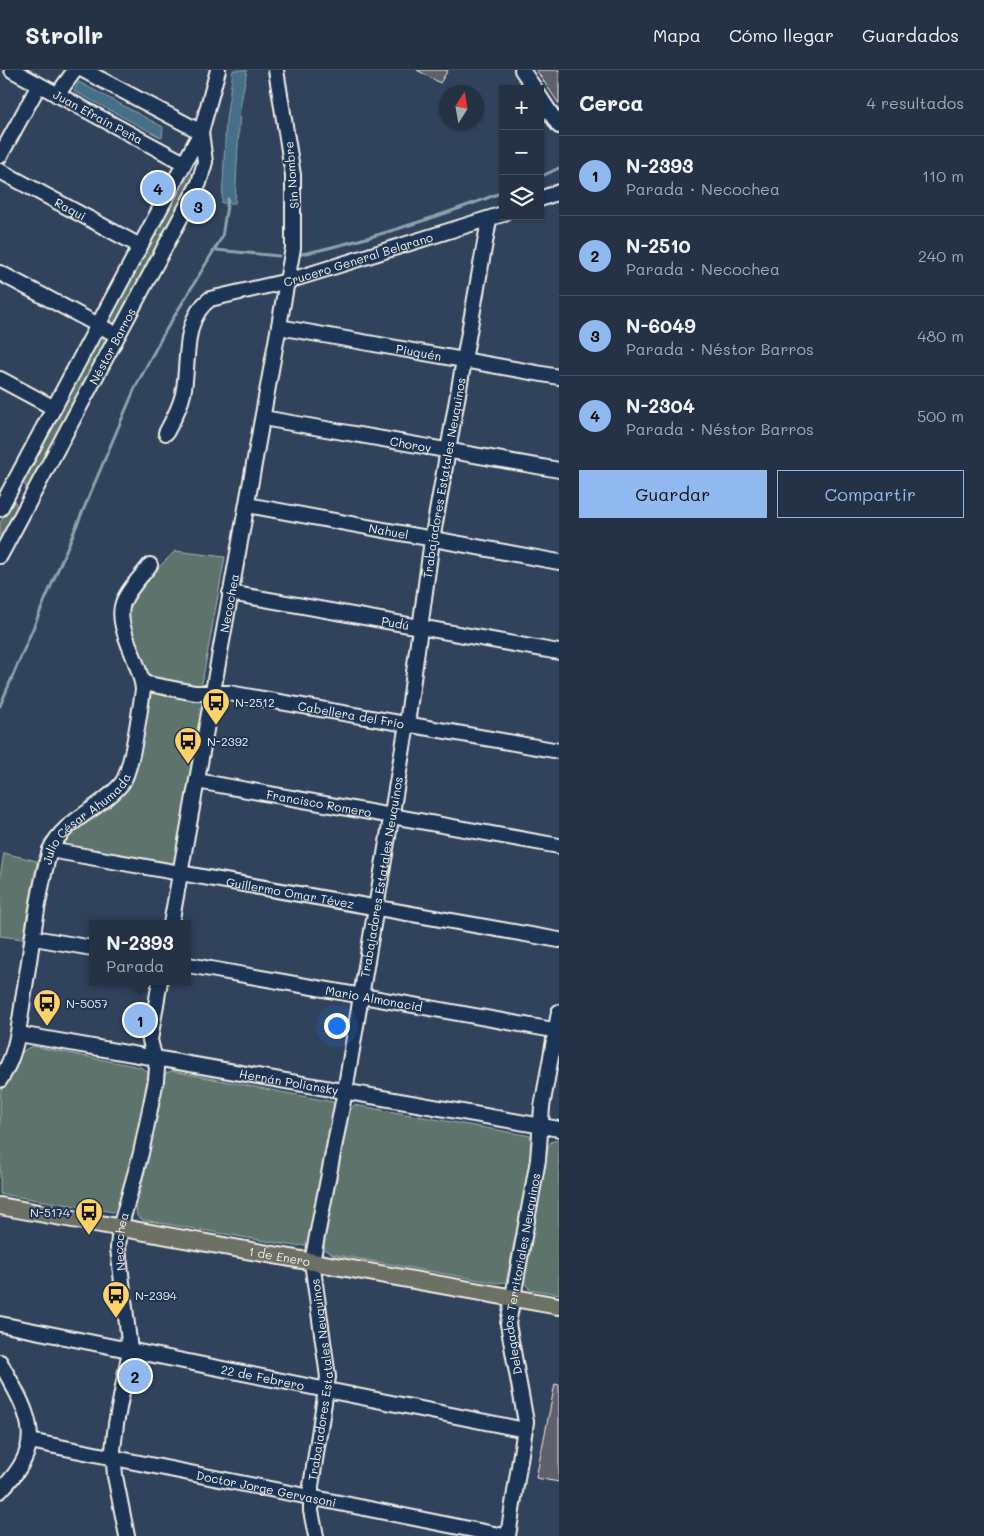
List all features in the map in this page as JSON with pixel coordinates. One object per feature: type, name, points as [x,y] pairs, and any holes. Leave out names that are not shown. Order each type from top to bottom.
[{"type":"main road","name":"1 de Enero","points":[[0,1206],[559,1306]]},
{"type":"street","name":"Juan Efraín Peña","points":[[12,70],[184,163]]},
{"type":"street","points":[[58,95],[74,70]]},
{"type":"street","points":[[83,70],[201,132]]},
{"type":"street","name":"Néstor Barros","points":[[0,509],[5,486],[54,408],[201,132],[218,70]]},
{"type":"street","name":"Sin Nombre","points":[[276,70],[293,175],[294,224],[288,281]]},
{"type":"street","points":[[522,70],[531,85]]},
{"type":"street","points":[[0,156],[39,85]]},
{"type":"street","points":[[544,103],[559,126]]},
{"type":"street","name":"Néstor Barros","points":[[0,556],[201,178],[205,156],[201,132]]},
{"type":"street","name":"Raqui","points":[[0,172],[140,246]]},
{"type":"street","points":[[544,198],[559,192]]},
{"type":"street","name":"Crucero General Belgrano","points":[[166,433],[178,411],[184,392],[188,342],[194,317],[200,306],[210,298],[288,281],[499,216]]},
{"type":"street","name":"Trabajadores Estatales Neuquinos","points":[[316,1536],[310,1497],[312,1472],[327,1390],[328,1367],[312,1262],[345,1091],[392,816],[407,724],[432,540],[489,220]]},
{"type":"street","points":[[0,273],[118,336]]},
{"type":"street","name":"Necochea","points":[[172,920],[288,281]]},
{"type":"street","name":"Piuquén","points":[[279,327],[559,377]]},
{"type":"street","points":[[0,379],[54,408]]},
{"type":"street","name":"Choroy","points":[[263,418],[559,470]]},
{"type":"street","points":[[5,486],[30,499]]},
{"type":"street","name":"Nahuel","points":[[247,505],[559,562]]},
{"type":"street","name":"Julio César Ahumada","points":[[0,1080],[10,1063],[19,1034],[50,850],[56,838],[64,830],[123,782],[128,768],[143,683],[122,622],[121,611],[125,598],[150,565]]},
{"type":"street","name":"Pudú","points":[[230,593],[559,652]]},
{"type":"street","name":"Cabellera del Frío","points":[[143,683],[195,692],[229,693],[559,751]]},
{"type":"street","name":"Francisco Romero","points":[[197,781],[559,846]]},
{"type":"street","name":"Guillermo Omar Tévez","points":[[50,850],[559,940]]},
{"type":"street","points":[[34,938],[89,947]]},
{"type":"street","name":"Mario Almonacid","points":[[191,966],[557,1031]]},
{"type":"street","name":"Necochea","points":[[127,1536],[114,1458],[116,1424],[130,1350],[118,1258],[120,1228],[141,1153],[156,1080],[156,1068],[150,1040],[159,985]]},
{"type":"street","name":"Delegados Territoriales Neuquinos","points":[[506,1536],[525,1430],[526,1411],[509,1335],[512,1298],[538,1160],[541,1126],[559,1012]]},
{"type":"street","name":"Hernán Poliansky","points":[[19,1034],[559,1129]]},
{"type":"street","name":"22 de Febrero","points":[[0,1324],[525,1430]]},
{"type":"street","points":[[0,1362],[24,1407],[30,1430],[30,1441],[24,1462],[0,1492]]},
{"type":"street","name":"Doctor Jorge Gervasoni","points":[[30,1441],[506,1536]]},
{"type":"green space","points":[[189,172],[193,174],[193,178],[117,321],[112,323],[110,317],[186,174]]},
{"type":"green space","points":[[102,337],[106,343],[30,485],[26,487],[23,482],[99,339]]},
{"type":"green space","points":[[15,502],[18,508],[0,541],[0,523],[10,504]]},
{"type":"green space","points":[[175,551],[225,557],[201,688],[154,679],[150,676],[140,660],[130,625],[129,612],[131,604],[140,587]]},
{"type":"green space","points":[[147,689],[205,699],[173,868],[63,848],[59,840],[129,783]]},
{"type":"green space","points":[[4,853],[37,861],[23,939],[0,936],[0,877]]},
{"type":"green space","points":[[32,1046],[140,1067],[148,1072],[138,1140],[119,1208],[114,1212],[0,1194],[0,1093],[23,1051]]},
{"type":"green space","points":[[172,1071],[333,1102],[334,1108],[308,1240],[305,1245],[295,1246],[143,1220],[137,1216],[136,1208],[151,1146],[164,1078],[166,1073]]},
{"type":"green space","points":[[354,1105],[531,1136],[534,1146],[506,1282],[497,1283],[332,1254],[325,1250],[323,1241],[349,1112]]},
{"type":"green space","points":[[559,1139],[559,1294],[529,1289],[524,1282],[548,1148],[551,1142]]},
{"type":"water","points":[[233,70],[247,70],[240,108],[235,203],[222,203],[226,120]]},
{"type":"water","points":[[79,82],[163,127],[162,138],[74,91]]},
{"type":"building","points":[[417,70],[448,70],[440,83]]},
{"type":"building","points":[[536,70],[559,70],[559,104]]},
{"type":"building","points":[[555,1384],[559,1385],[559,1482],[536,1478]]},
{"type":"waterway","points":[[544,175],[559,168]]},
{"type":"waterway","points":[[298,255],[402,228],[499,194]]},
{"type":"waterway","points":[[0,706],[135,388],[163,335],[222,237],[228,199]]},
{"type":"waterway","points":[[216,250],[279,256]]},
{"type":"place","name":"N-2304","points":[[158,188]]},
{"type":"place","name":"N-6049","points":[[198,206]]},
{"type":"place","name":"N-2512","points":[[216,726]]},
{"type":"place","name":"N-2392","points":[[188,765]]},
{"type":"place","name":"N-2393","points":[[140,1020]]},
{"type":"place","name":"N-5057","points":[[47,1027]]},
{"type":"place","name":"N-5174","points":[[89,1236]]},
{"type":"place","name":"N-2394","points":[[116,1319]]},
{"type":"place","name":"N-2510","points":[[135,1376]]}]
